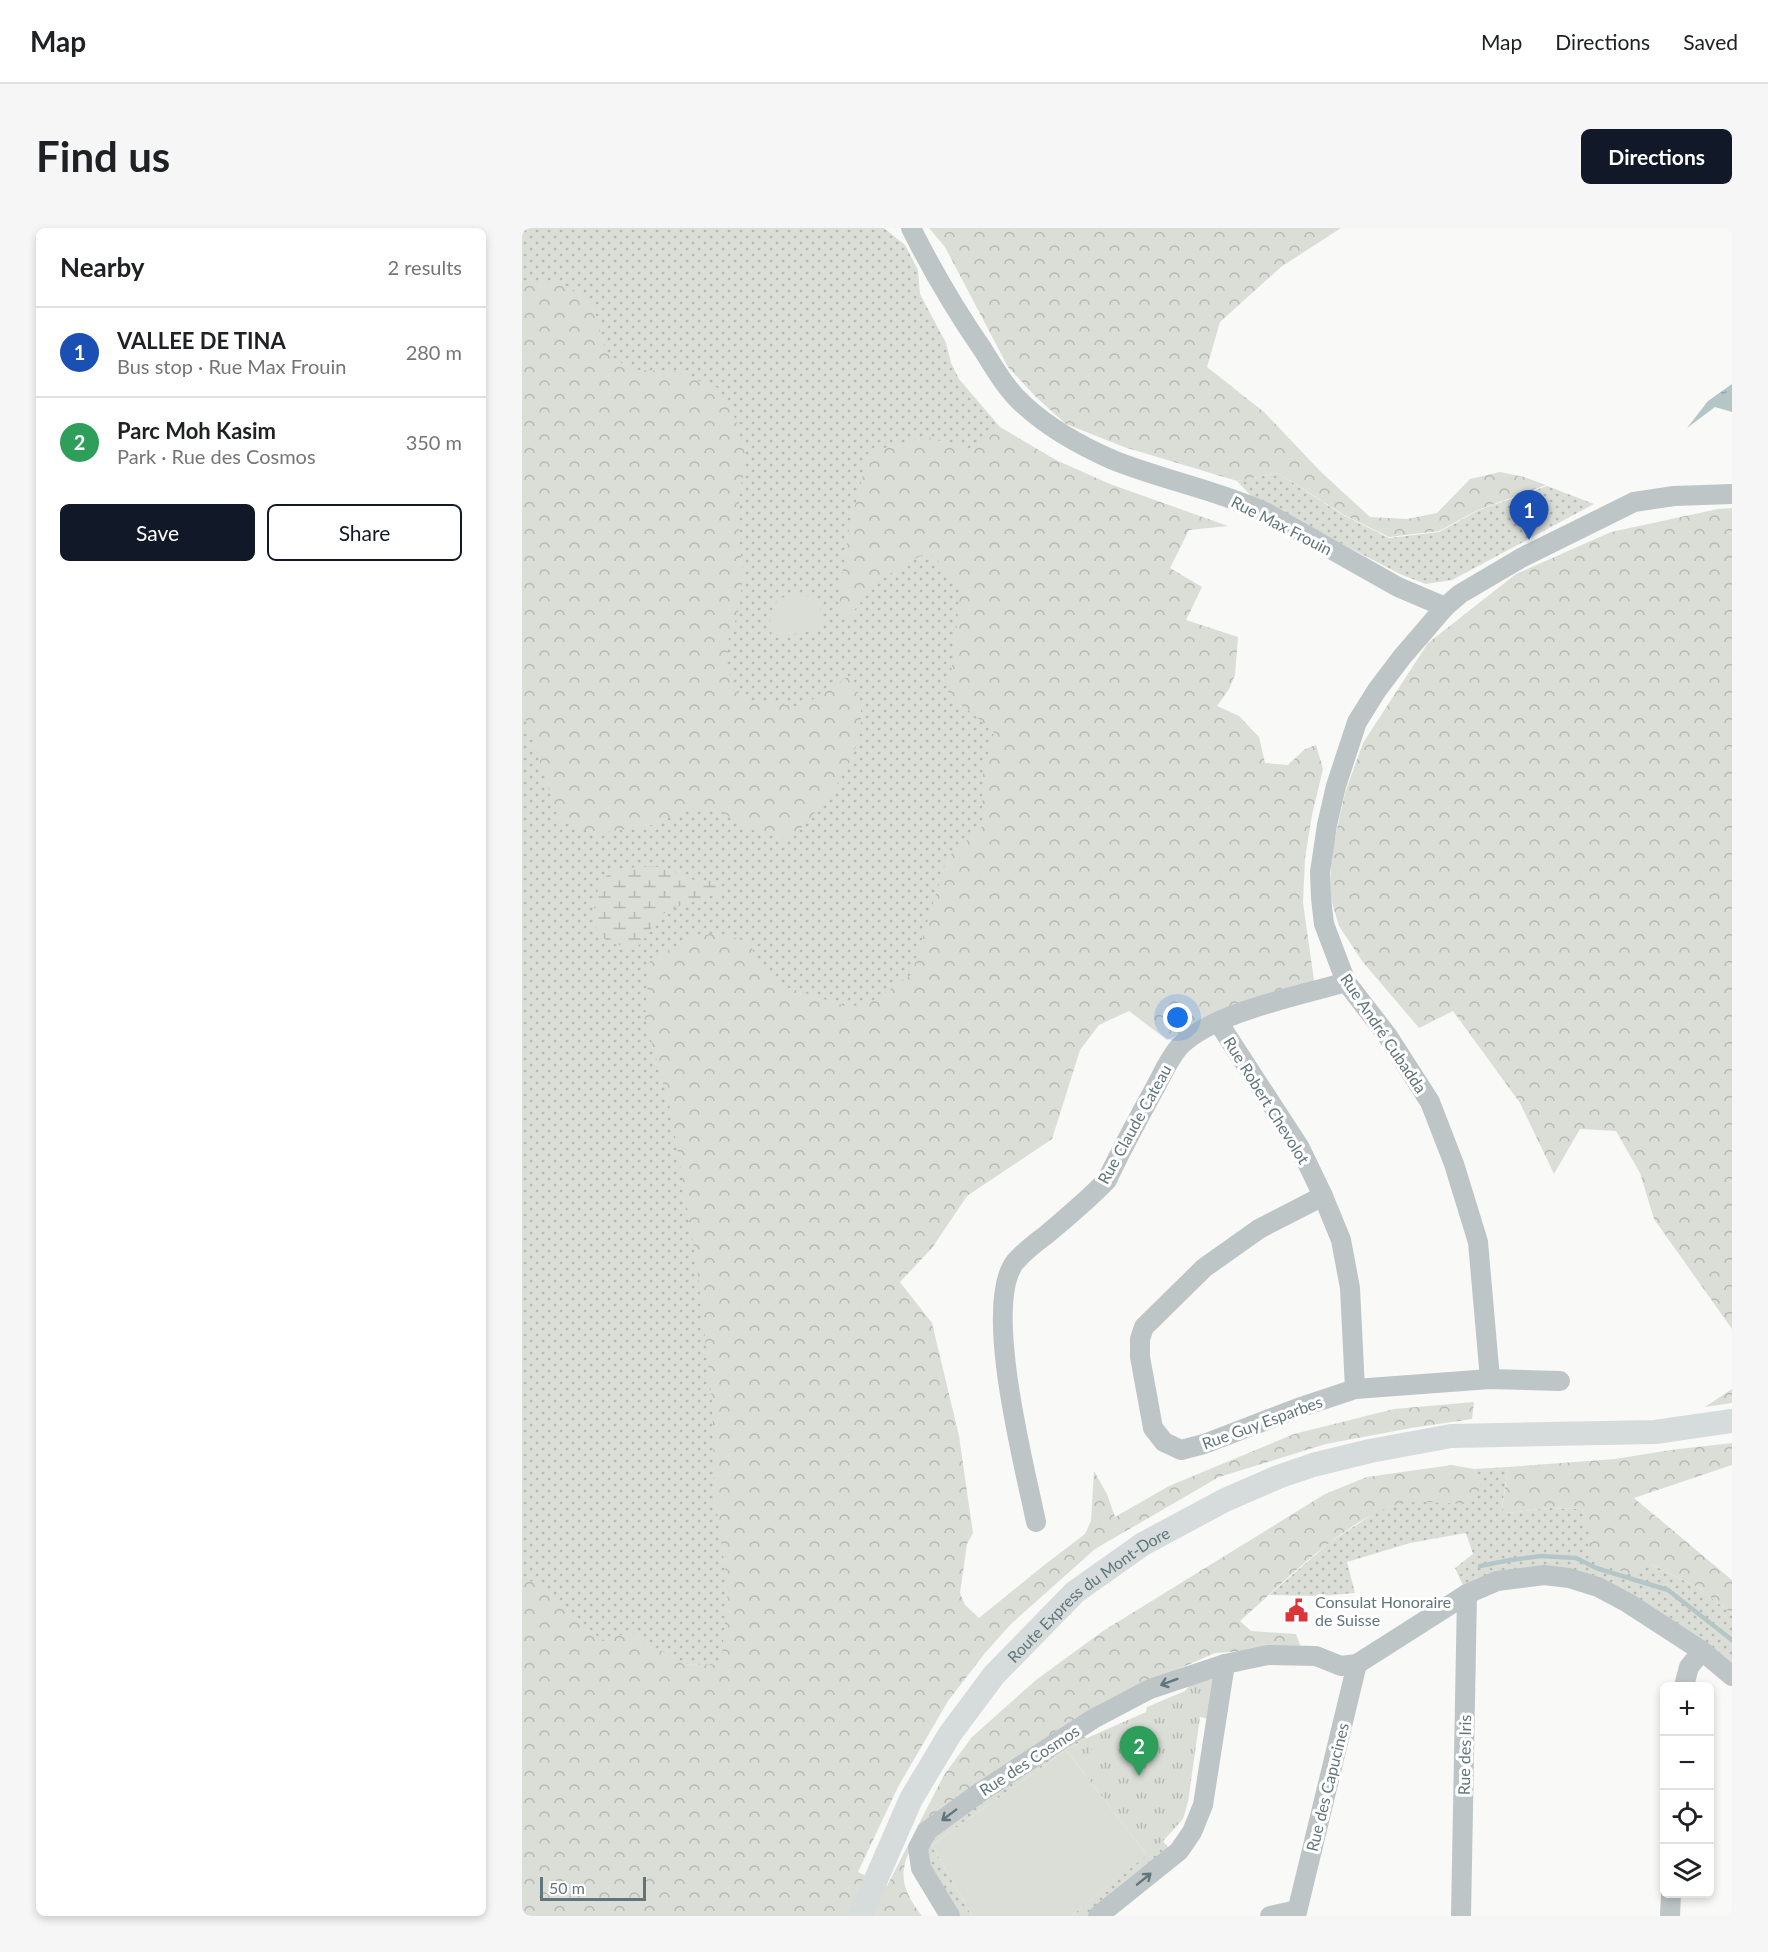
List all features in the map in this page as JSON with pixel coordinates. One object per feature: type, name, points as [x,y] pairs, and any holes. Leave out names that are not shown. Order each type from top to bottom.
[{"type":"main road","name":"Route Express du Mont-Dore","points":[[860,1916],[911,1799],[950,1734],[994,1675],[1075,1592],[1143,1544],[1225,1500],[1267,1482],[1324,1462],[1370,1451],[1451,1436],[1655,1432],[1732,1421]]},
{"type":"street","name":"Rue Max Frouin","points":[[911,228],[960,316],[1005,383],[1023,404],[1049,426],[1086,448],[1116,461],[1244,503],[1398,586],[1445,607]]},
{"type":"street","points":[[1445,607],[1460,594],[1521,558],[1634,502],[1674,496],[1732,494]]},
{"type":"street","name":"Rue André Cubadda","points":[[1445,607],[1402,657],[1357,722],[1335,786],[1327,825],[1320,872],[1321,898],[1324,924],[1346,982],[1387,1035],[1430,1102],[1454,1164],[1478,1242],[1490,1378]]},
{"type":"street","name":"Rue Claude Cateau","points":[[1036,1522],[1007,1384],[1003,1293],[1014,1263],[1107,1180],[1178,1048],[1190,1038],[1218,1022],[1346,982]]},
{"type":"street","name":"Rue Robert Chevolot","points":[[1218,1022],[1300,1148],[1341,1240],[1350,1288],[1355,1389]]},
{"type":"street","name":"Rue Guy Esparbes","points":[[1323,1196],[1259,1229],[1204,1268],[1143,1327],[1140,1339],[1142,1368],[1153,1428],[1164,1442],[1181,1450],[1204,1444],[1298,1407],[1355,1389],[1490,1378],[1560,1381]]},
{"type":"street","points":[[1357,1665],[1467,1593],[1497,1581],[1544,1575],[1569,1578],[1599,1587],[1702,1651],[1732,1676]]},
{"type":"street","name":"Rue des Iris","points":[[1461,1916],[1467,1593]]},
{"type":"street","points":[[1685,1682],[1689,1667],[1702,1651]]},
{"type":"street","name":"Rue des Cosmos","points":[[950,1916],[921,1868],[918,1848],[927,1831],[979,1792],[1093,1719],[1150,1689],[1225,1664],[1268,1655],[1316,1656],[1341,1666],[1357,1665]]},
{"type":"street","points":[[1098,1916],[1179,1851],[1192,1832],[1203,1805],[1225,1664]]},
{"type":"street","name":"Rue des Capucines","points":[[1270,1916],[1296,1913],[1357,1665]]},
{"type":"street","points":[[1670,1916],[1671,1898]]},
{"type":"green space","points":[[522,228],[884,228],[905,245],[918,270],[920,294],[946,343],[951,363],[959,379],[1000,427],[987,439],[1106,516],[875,1175],[856,1672],[522,1657]]},
{"type":"green space","points":[[929,228],[1341,228],[1281,267],[1220,322],[1207,367],[1264,412],[1321,472],[1370,517],[1407,519],[1437,513],[1470,479],[1500,472],[1546,485],[1478,510],[1439,531],[1389,537],[1344,515],[1278,473],[1237,481],[1124,447],[1066,424],[1008,367],[945,247]]},
{"type":"green space","points":[[522,281],[560,282],[593,304],[606,353],[633,370],[674,371],[718,388],[736,420],[747,461],[739,493],[739,533],[743,578],[738,613],[729,638],[726,668],[743,699],[801,707],[852,674],[861,705],[860,729],[856,747],[848,765],[827,797],[790,840],[745,828],[720,810],[691,808],[653,825],[593,834],[559,820],[522,708]]},
{"type":"green space","points":[[1000,427],[1056,460],[1110,484],[1228,526],[1189,530],[1170,568],[1202,587],[1186,620],[1238,637],[1235,675],[1229,689],[1217,706],[1239,716],[1259,737],[1265,763],[1288,765],[1305,749],[1316,745],[1323,769],[1305,858],[1303,903],[1315,987],[1232,1011],[1167,1040],[1129,1011],[1099,1025],[1080,1050],[1052,1139],[967,1196],[932,1248],[900,1282],[932,1323],[959,1436],[973,1533],[967,1544],[960,1593],[965,1605],[979,1618],[1085,1534],[1091,1521],[1094,1471],[1107,1494],[1115,1517],[1169,1486],[1294,1434],[1394,1409],[1474,1402],[1472,1419],[1326,1444],[1219,1477],[1095,1549],[1011,1624],[948,1701],[898,1787],[858,1872],[887,1886],[944,1775],[972,1737],[1036,1680],[1103,1631],[1325,1494],[1367,1477],[1452,1465],[1474,1469],[1481,1488],[1469,1504],[1411,1502],[1383,1509],[1340,1535],[1318,1552],[1240,1621],[1251,1631],[1296,1634],[1302,1650],[1274,1649],[1215,1653],[1108,1700],[921,1829],[908,1853],[904,1883],[913,1904],[922,1916],[522,1916],[522,1575],[551,1595],[603,1641],[630,1632],[684,1664],[721,1665],[728,1589],[715,1499],[712,1401],[697,1267],[671,1112],[645,1018],[650,959],[694,937],[716,933],[749,942],[760,967],[786,987],[848,1007],[870,1003],[912,974],[947,858],[982,827],[983,773],[994,732],[948,693],[960,590],[935,557],[926,553],[901,566],[873,586],[847,620],[839,614],[849,529],[870,448],[881,449],[926,437],[974,450]]},
{"type":"green space","points":[[1278,473],[1343,515],[1389,538],[1439,532],[1479,510],[1547,486],[1594,504],[1452,580],[1426,584],[1402,575],[1253,498],[1237,481]]},
{"type":"green space","points":[[1732,508],[1732,1329],[1654,1219],[1640,1173],[1616,1131],[1580,1129],[1554,1174],[1520,1103],[1453,1011],[1419,1028],[1362,961],[1339,926],[1330,896],[1331,856],[1345,793],[1363,743],[1428,643],[1516,574],[1611,532]]},
{"type":"green space","points":[[794,594],[812,597],[815,600],[822,615],[820,627],[796,634],[772,635],[770,622],[778,599]]},
{"type":"green space","points":[[649,866],[666,868],[696,881],[716,881],[724,889],[709,897],[669,910],[658,918],[635,948],[611,943],[601,935],[595,922],[594,907],[598,890],[611,870]]},
{"type":"green space","points":[[1732,1389],[1732,1403],[1705,1407]]},
{"type":"green space","points":[[1732,1443],[1732,1465],[1634,1498],[1732,1580],[1732,1614],[1699,1588],[1651,1564],[1635,1575],[1604,1566],[1588,1552],[1589,1532],[1582,1509],[1549,1508],[1508,1513],[1502,1509],[1508,1467],[1615,1459]]},
{"type":"green space","points":[[1508,1467],[1502,1508],[1508,1513],[1549,1508],[1582,1509],[1590,1532],[1588,1552],[1651,1564],[1699,1588],[1732,1614],[1732,1676],[1569,1578],[1467,1594],[1455,1568],[1473,1554],[1466,1533],[1410,1543],[1347,1562],[1355,1593],[1319,1596],[1269,1595],[1329,1543],[1379,1510],[1479,1478],[1474,1469]]},
{"type":"green space","points":[[1216,1677],[1212,1720],[1200,1717],[1188,1802],[1183,1819],[1147,1855],[1066,1750],[1087,1738],[1146,1712],[1147,1707],[1185,1691],[1195,1679]]},
{"type":"green space","points":[[1076,1733],[1087,1738],[1066,1750],[932,1845],[972,1916],[955,1916],[923,1865],[929,1836]]},
{"type":"green space","points":[[1122,1733],[1125,1740],[1092,1757],[1089,1751]]},
{"type":"green space","points":[[1066,1750],[1147,1855],[1071,1916],[972,1916],[932,1845]]},
{"type":"green space","points":[[1163,1841],[1170,1850],[1090,1916],[1071,1916]]},
{"type":"water","points":[[1732,384],[1732,412],[1715,407],[1687,428],[1708,401]]},
{"type":"waterway","points":[[1480,1566],[1541,1556],[1576,1558],[1596,1568],[1668,1590],[1732,1640]]},
{"type":"place","name":"VALLEE DE TINA","points":[[1529,540]]},
{"type":"place","name":"Consulat Honoraire de Suisse","points":[[1297,1610]]},
{"type":"place","name":"Parc Moh Kasim","points":[[1139,1776]]}]
